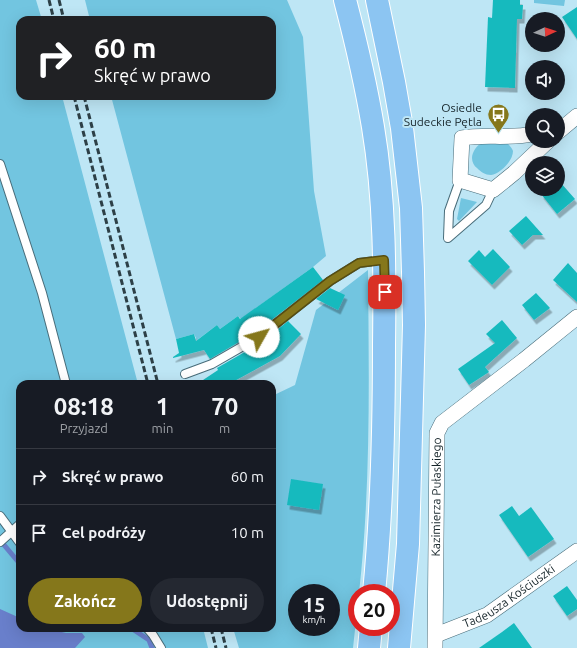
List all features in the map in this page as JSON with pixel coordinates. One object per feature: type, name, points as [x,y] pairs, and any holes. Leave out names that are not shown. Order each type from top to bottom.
[{"type":"main road","points":[[346,0],[373,127],[382,208],[384,260],[384,432],[381,504],[375,584]]},
{"type":"main road","points":[[377,0],[402,128],[411,208],[414,326],[408,544],[399,648]]},
{"type":"main road","points":[[370,648],[371,636]]},
{"type":"street","points":[[565,125],[577,116]]},
{"type":"street","points":[[525,135],[476,135],[462,138],[460,180],[493,190],[541,148]]},
{"type":"street","name":"Kazimierza Pułaskiego","points":[[436,642],[438,433],[442,423],[577,318]]},
{"type":"street","name":"Tadeusza Kościuszki","points":[[436,642],[487,615],[577,551]]},
{"type":"lane","points":[[0,164],[42,293],[65,380]]},
{"type":"lane","points":[[460,180],[449,211],[448,238],[486,205],[493,190]]},
{"type":"lane","points":[[185,374],[212,364],[259,337],[330,281],[359,263],[384,260]]},
{"type":"lane","points":[[0,516],[16,537]]},
{"type":"lane","points":[[2,540],[16,528]]},
{"type":"lane","points":[[150,632],[161,648]]},
{"type":"shaded area","points":[[0,0],[36,0],[41,16],[16,16],[16,100],[63,100],[137,380],[16,380],[16,632],[204,632],[208,648],[0,648]]},
{"type":"shaded area","points":[[85,0],[287,0],[303,37],[314,191],[326,256],[241,319],[238,316],[220,329],[217,325],[197,340],[194,334],[176,339],[112,100],[276,100],[276,16],[89,16]]},
{"type":"shaded area","points":[[534,0],[565,0],[564,6],[534,3]]},
{"type":"shaded area","points":[[482,143],[508,144],[513,150],[511,159],[508,163],[502,170],[495,174],[489,175],[483,173],[474,165],[472,156],[478,145]]},
{"type":"shaded area","points":[[461,198],[477,202],[459,221],[457,219]]},
{"type":"shaded area","points":[[368,270],[369,391],[366,512],[360,584],[348,584],[348,636],[354,636],[353,648],[239,648],[234,632],[276,632],[276,394],[295,385],[316,310]]},
{"type":"shaded area","points":[[0,609],[16,616],[16,632],[82,633],[85,637],[75,648],[0,648]]},
{"type":"building","points":[[493,0],[520,0],[520,5],[523,5],[522,19],[517,19],[515,88],[485,87],[488,17],[492,18]]},
{"type":"building","points":[[577,7],[577,39],[565,21],[565,15]]},
{"type":"building","points":[[565,188],[575,199],[557,214],[543,196],[565,196]]},
{"type":"building","points":[[526,216],[543,235],[533,235],[522,245],[509,231]]},
{"type":"building","points":[[493,249],[510,267],[492,285],[468,261],[479,250],[485,257]]},
{"type":"building","points":[[568,263],[577,273],[577,302],[553,280]]},
{"type":"building","points":[[313,267],[323,280],[256,332],[210,359],[204,350],[173,358],[179,353],[176,339],[194,334],[196,341],[217,325],[220,329],[238,316],[240,319]]},
{"type":"building","points":[[330,288],[345,295],[338,310],[316,299]]},
{"type":"building","points":[[536,293],[550,308],[534,320],[522,305]]},
{"type":"building","points":[[502,320],[517,338],[485,367],[489,372],[469,385],[458,369],[495,343],[486,334]]},
{"type":"building","points":[[288,321],[301,334],[280,356],[236,380],[203,380],[218,370],[217,368],[262,342]]},
{"type":"building","points":[[291,479],[323,484],[319,510],[287,505]]},
{"type":"building","points":[[512,506],[519,516],[531,507],[554,539],[528,557],[499,515]]},
{"type":"building","points":[[567,586],[577,600],[577,609],[567,616],[553,596]]},
{"type":"building","points":[[514,623],[532,648],[479,648],[502,632]]},
{"type":"waterway","points":[[0,540],[16,559]]},
{"type":"waterway","points":[[137,632],[149,640],[152,648]]},
{"type":"railway","points":[[49,0],[53,16]]},
{"type":"railway","points":[[59,0],[63,16]]},
{"type":"railway","points":[[75,100],[147,380]]},
{"type":"railway","points":[[85,100],[157,380]]},
{"type":"railway","points":[[212,632],[216,648]]},
{"type":"railway","points":[[222,632],[226,648]]},
{"type":"place","name":"Osiedle Sudeckie Pętla","points":[[498,134]]},
{"type":"route","points":[[259,337],[330,281],[359,263],[384,260],[385,292]]}]
